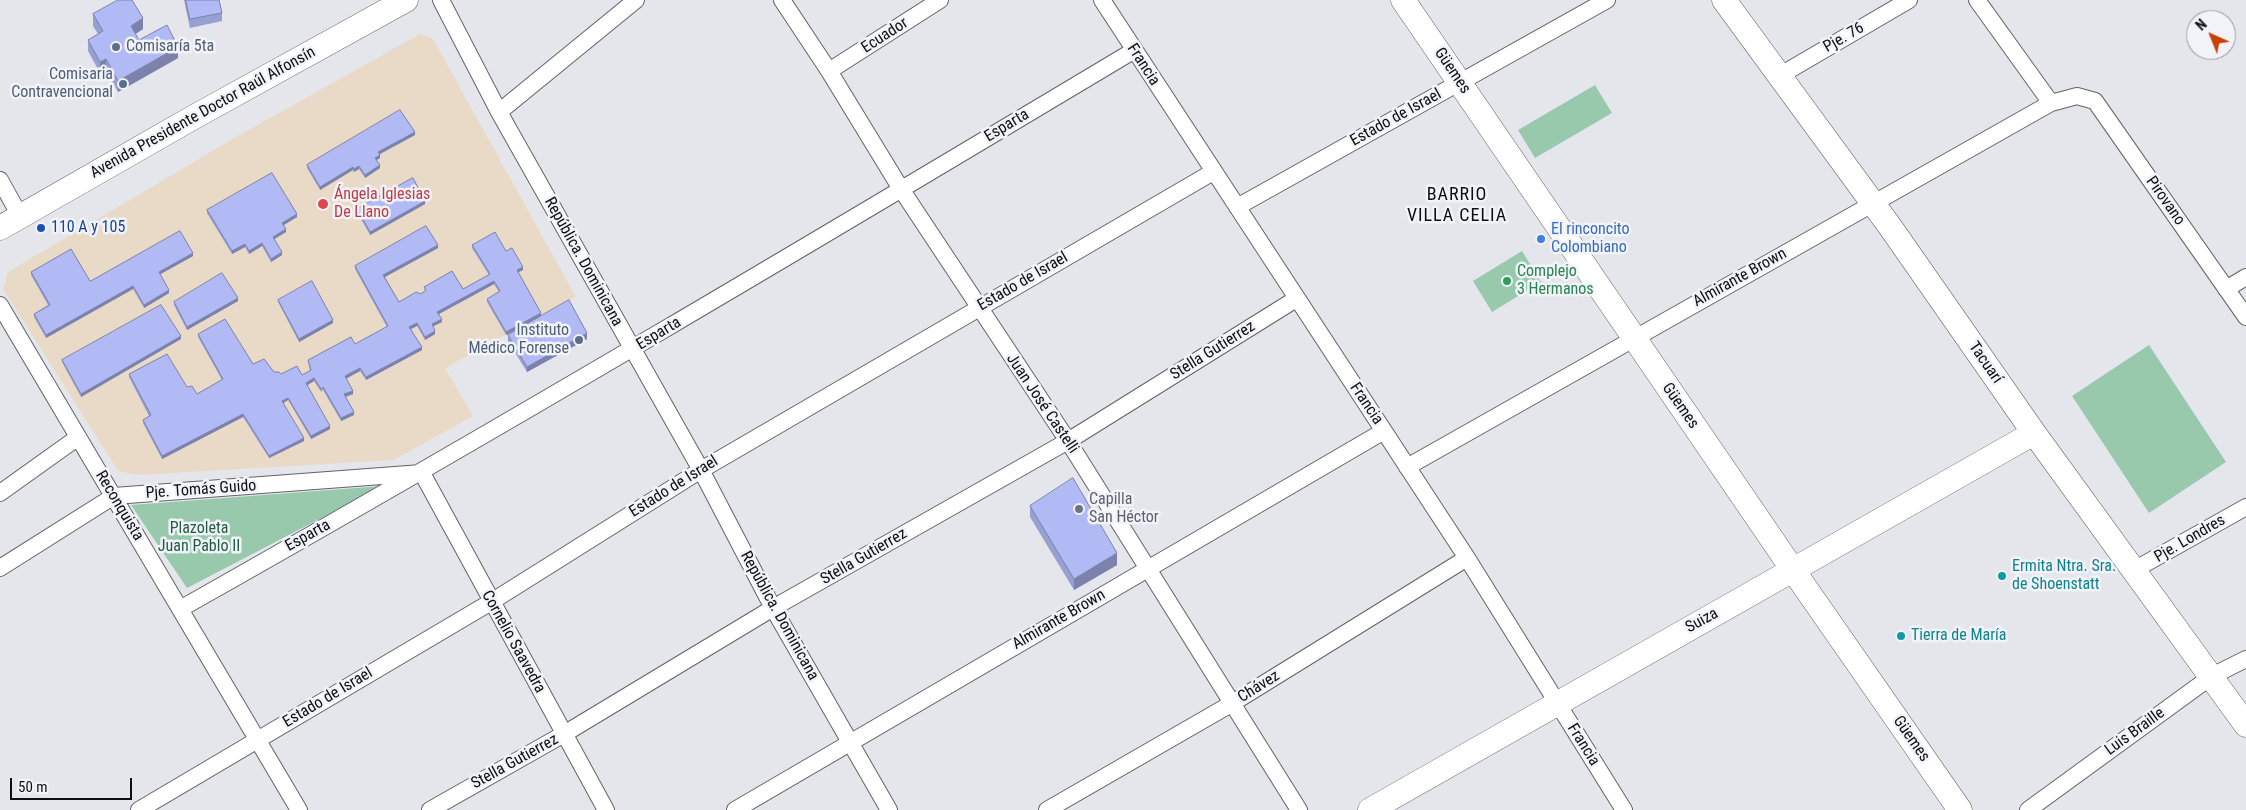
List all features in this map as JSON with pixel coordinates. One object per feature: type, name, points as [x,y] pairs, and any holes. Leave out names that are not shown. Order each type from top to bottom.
[{"type":"street","name":"Avenida Presidente Doctor Raúl Alfonsín","points":[[10,222],[406,0]]},
{"type":"street","name":"República. Dominicana","points":[[441,0],[499,112],[701,470],[773,608],[889,810]]},
{"type":"street","points":[[499,112],[636,0]]},
{"type":"street","name":"Juan José Castelli","points":[[782,0],[829,71],[901,190],[1068,441],[1299,810]]},
{"type":"street","name":"Ecuador","points":[[829,71],[940,0]]},
{"type":"street","name":"Francia","points":[[1102,0],[1467,558],[1624,810]]},
{"type":"street","name":"Güemes","points":[[1403,0],[1793,570],[1960,810]]},
{"type":"street","name":"Estado de Israel","points":[[1237,206],[1607,0]]},
{"type":"street","name":"Tacuarí","points":[[1724,0],[2246,725]]},
{"type":"street","name":"Pje. 76","points":[[1780,76],[1910,0]]},
{"type":"street","points":[[1977,0],[2051,103]]},
{"type":"street","name":"Esparta","points":[[180,609],[422,473],[512,418],[633,350],[1133,50]]},
{"type":"street","name":"Almirante Brown","points":[[1407,467],[2051,103],[2076,96]]},
{"type":"street","name":"Pirovano","points":[[2076,96],[2094,101],[2246,317]]},
{"type":"street","name":"Estado de Israel","points":[[139,810],[491,602],[701,470],[978,307],[1213,172]]},
{"type":"street","points":[[0,180],[10,222]]},
{"type":"street","points":[[2226,289],[2246,277]]},
{"type":"street","name":"Stella Gutierrez","points":[[430,810],[564,734],[773,608],[1068,441],[1296,299]]},
{"type":"street","name":"Reconquista","points":[[0,305],[77,438],[114,496],[299,810]]},
{"type":"street","name":"Almirante Brown","points":[[735,810],[1384,431]]},
{"type":"street","name":"Suiza","points":[[1370,810],[2034,433]]},
{"type":"street","points":[[0,494],[77,438]]},
{"type":"street","name":"Pje. Tomás Guido","points":[[0,568],[114,496],[422,473]]},
{"type":"street","name":"Cornelio Saavedra","points":[[422,473],[606,810]]},
{"type":"street","name":"Pje. Londres","points":[[2134,570],[2246,507]]},
{"type":"street","name":"Chávez","points":[[1047,810],[1232,704],[1467,558]]},
{"type":"street","name":"Luis Braille","points":[[2028,810],[2212,676],[2246,659]]},
{"type":"shaded area","name":"Ángela Iglesias De Llano","points":[[420,34],[433,39],[576,297],[445,368],[473,416],[394,460],[137,475],[118,471],[3,289],[8,272],[236,137]]},
{"type":"green space","points":[[1595,85],[1612,113],[1535,158],[1518,130]]},
{"type":"green space","name":"Complejo 3 Hermanos","points":[[1522,251],[1541,282],[1492,312],[1473,281]]},
{"type":"green space","points":[[2149,345],[2226,462],[2149,513],[2072,396]]},
{"type":"green space","name":"Plazoleta Juan Pablo II","points":[[383,486],[187,588],[131,505]]},
{"type":"building","name":"Comisaría 5ta","points":[[118,0],[132,0],[143,18],[131,26],[139,40],[167,25],[178,47],[118,81],[106,59],[100,62],[88,40],[103,31],[93,14]]},
{"type":"building","points":[[186,0],[219,0],[222,13],[190,19]]},
{"type":"building","points":[[400,110],[415,132],[378,152],[380,155],[375,158],[380,165],[365,175],[359,166],[354,169],[353,167],[320,187],[307,165]]},
{"type":"building","points":[[272,173],[297,214],[282,223],[286,229],[273,237],[282,252],[271,259],[262,243],[249,251],[245,244],[232,251],[207,210]]},
{"type":"building","points":[[413,178],[425,201],[370,232],[357,209]]},
{"type":"building","points":[[426,226],[438,245],[383,275],[399,302],[416,292],[421,294],[426,290],[424,287],[452,271],[463,289],[490,274],[472,245],[495,232],[506,251],[512,248],[523,267],[517,270],[541,313],[506,332],[487,299],[500,291],[494,281],[437,312],[442,319],[432,324],[435,331],[425,337],[417,323],[409,327],[422,347],[366,377],[360,368],[345,376],[353,391],[344,394],[354,412],[341,418],[323,387],[321,389],[314,378],[306,383],[330,426],[311,436],[288,398],[282,401],[304,438],[269,456],[243,414],[162,456],[143,420],[151,415],[129,374],[167,354],[187,387],[192,386],[197,394],[223,379],[198,334],[225,319],[253,364],[264,359],[274,372],[281,374],[297,366],[302,375],[311,370],[308,360],[351,337],[355,344],[388,326],[355,266]]},
{"type":"building","points":[[180,231],[193,253],[159,272],[169,290],[144,305],[133,286],[46,335],[34,314],[50,305],[31,272],[71,249],[90,281]]},
{"type":"building","points":[[222,273],[238,298],[187,327],[174,302]]},
{"type":"building","points":[[312,281],[333,320],[299,339],[278,300]]},
{"type":"building","name":"Instituto Médico Forense","points":[[569,300],[587,333],[527,367],[508,335]]},
{"type":"building","points":[[161,305],[181,336],[81,394],[62,360]]},
{"type":"building","name":"Capilla San Héctor","points":[[1073,478],[1117,553],[1074,579],[1030,506]]},
{"type":"place","name":"Comisaría 5ta","points":[[116,47]]},
{"type":"place","name":"Comisaria Contravencional","points":[[123,84]]},
{"type":"place","name":"Ángela Iglesias De Llano","points":[[323,204]]},
{"type":"place","name":"110 A y 105","points":[[41,228]]},
{"type":"place","name":"El rinconcito Colombiano","points":[[1541,239]]},
{"type":"place","name":"Complejo 3 Hermanos","points":[[1507,281]]},
{"type":"place","name":"Instituto Médico Forense","points":[[579,340]]},
{"type":"place","name":"Capilla San Héctor","points":[[1079,509]]},
{"type":"place","name":"Ermita Ntra. Sra. de Shoenstatt","points":[[2002,576]]},
{"type":"place","name":"Tierra de María","points":[[1901,636]]},
{"type":"district","name":"BARRIO VILLA CELIA","points":[[1457,205]]}]
